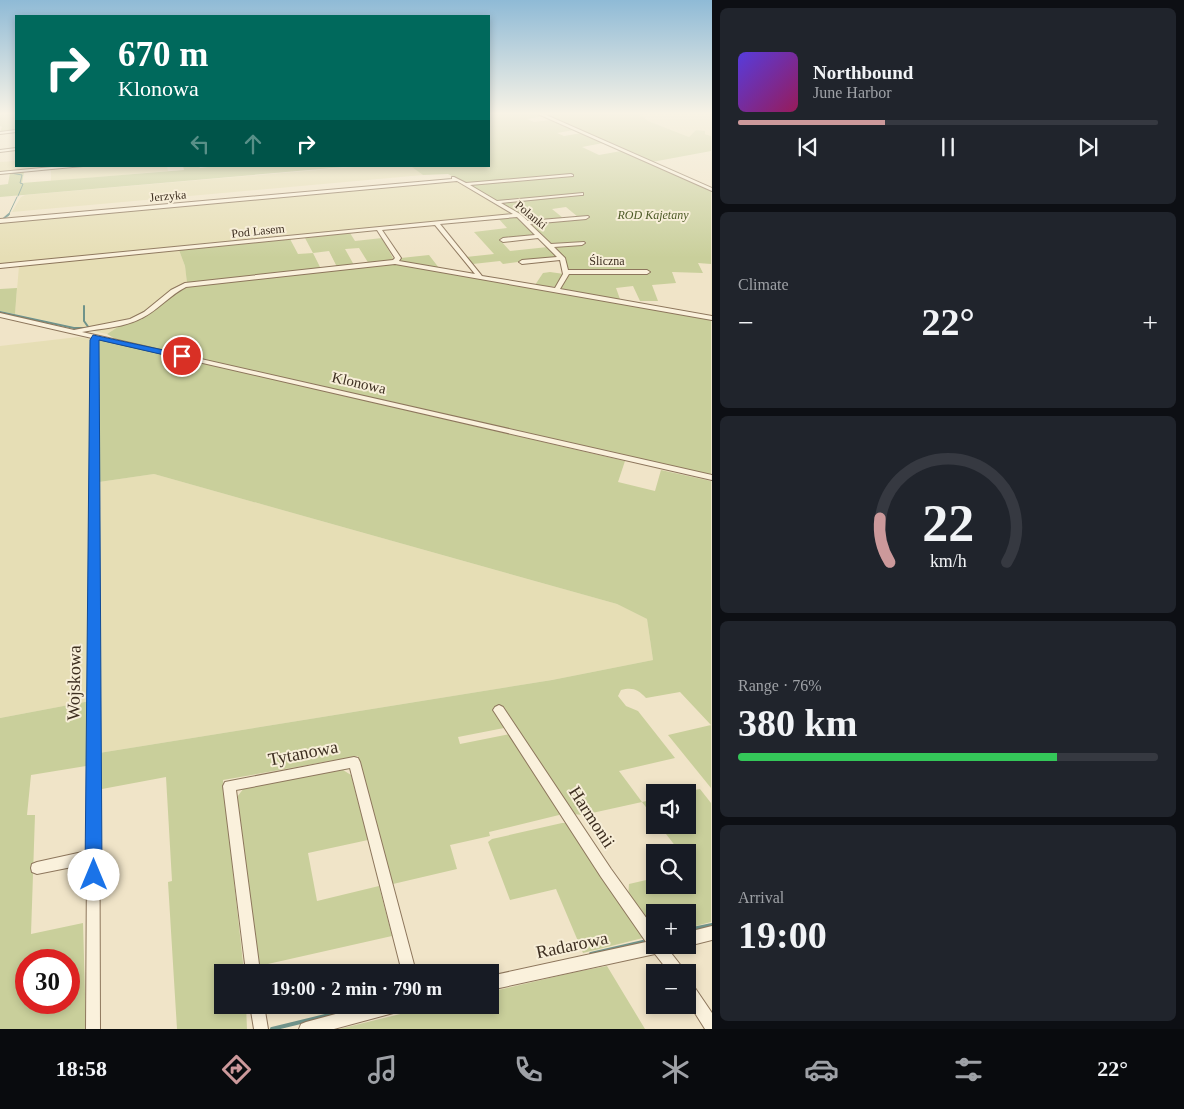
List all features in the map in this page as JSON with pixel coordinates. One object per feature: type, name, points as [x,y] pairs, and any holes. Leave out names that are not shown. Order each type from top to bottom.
[{"type":"street","points":[[649,162],[712,190]]},
{"type":"street","points":[[0,173],[69,167]]},
{"type":"street","points":[[466,184],[571,174]]},
{"type":"street","name":"Polanki","points":[[450,176],[518,215],[552,246],[562,258],[566,272]]},
{"type":"street","name":"Jerzyka","points":[[0,221],[458,180]]},
{"type":"street","points":[[497,202],[581,194]]},
{"type":"street","name":"Pod Lasem","points":[[0,266],[518,215]]},
{"type":"street","points":[[527,223],[586,217]]},
{"type":"street","points":[[436,223],[482,278]]},
{"type":"street","points":[[378,229],[398,258],[395,262]]},
{"type":"street","points":[[503,240],[540,236]]},
{"type":"street","points":[[552,246],[582,243]]},
{"type":"street","points":[[522,262],[562,258]]},
{"type":"street","points":[[74,332],[133,320],[147,313],[176,290],[187,285],[395,262],[712,318]]},
{"type":"street","points":[[556,291],[566,272]]},
{"type":"street","name":"Śliczna","points":[[566,272],[647,272]]},
{"type":"street","name":"Klonowa","points":[[0,315],[712,478]]},
{"type":"street","name":"Wojskowa","points":[[93,1029],[94,341],[96,337]]},
{"type":"street","name":"Harmonii","points":[[500,710],[606,873],[646,928]]},
{"type":"street","name":"Tytanowa","points":[[252,964],[229,786],[354,762],[407,964]]},
{"type":"street","points":[[37,868],[94,856]]},
{"type":"street","points":[[696,937],[712,933]]},
{"type":"street","name":"Radarowa","points":[[499,981],[646,948]]},
{"type":"street","points":[[696,1002],[712,1027]]},
{"type":"street","points":[[258,1014],[260,1029]]},
{"type":"street","points":[[307,1029],[363,1014]]},
{"type":"shaded area","points":[[0,162],[15,162],[15,167],[61,167],[0,172]]},
{"type":"shaded area","points":[[78,167],[167,167],[168,171],[51,181],[51,169]]},
{"type":"shaded area","points":[[353,167],[413,167],[423,175],[12,212],[21,197],[25,195]]},
{"type":"shaded area","points":[[456,181],[513,215],[0,265],[0,224],[2,222]]},
{"type":"shaded area","points":[[179,250],[185,266],[187,283],[107,334],[15,314],[19,266]]},
{"type":"shaded area","points":[[78,337],[92,339],[90,701],[0,718],[0,346]]},
{"type":"shaded area","points":[[154,474],[617,604],[647,619],[653,660],[552,680],[99,753],[99,482]]},
{"type":"green space","name":"ROD Kajetany","points":[[490,162],[646,162],[711,191],[711,264],[698,263],[703,273],[672,272],[676,283],[652,285],[658,301],[640,301],[633,286],[616,288],[621,302],[559,290],[569,275],[573,273],[649,273],[648,271],[568,271],[565,259],[554,247],[583,243],[552,245],[530,223],[589,216],[578,217],[566,207],[552,209],[563,218],[529,222],[500,204],[582,194],[497,202],[468,185],[571,174],[466,183],[448,174],[423,175],[412,167],[490,167]]},
{"type":"green space","points":[[183,167],[344,167],[0,197],[0,185],[8,184],[10,173],[24,172],[22,183],[184,170]]},
{"type":"green space","points":[[498,218],[518,218],[535,234],[500,240],[510,251],[548,247],[558,257],[503,264],[500,261],[473,264],[466,257],[494,254],[474,232],[507,228]]},
{"type":"green space","points":[[350,233],[355,241],[382,238],[394,260],[369,264],[359,248],[345,249],[354,265],[337,267],[329,251],[313,253],[305,238]]},
{"type":"green space","points":[[290,239],[298,254],[313,253],[321,269],[270,277],[396,264],[711,320],[711,475],[117,340],[107,334],[187,283],[185,266],[179,250]]},
{"type":"green space","points":[[429,255],[439,268],[401,262],[401,258]]},
{"type":"green space","points":[[543,273],[564,274],[557,287],[535,285]]},
{"type":"green space","points":[[17,288],[15,314],[0,311],[0,289]]},
{"type":"green space","points":[[99,339],[625,461],[618,482],[655,491],[661,470],[711,481],[711,725],[680,692],[646,698],[635,690],[621,690],[618,696],[626,706],[638,711],[675,758],[619,771],[642,802],[583,815],[572,814],[504,725],[504,728],[458,737],[460,744],[510,734],[560,810],[559,815],[489,832],[490,836],[450,845],[457,869],[393,884],[358,756],[223,780],[243,964],[214,964],[214,1014],[246,1014],[247,1029],[177,1029],[168,882],[172,881],[166,777],[102,789],[99,753],[552,680],[653,660],[647,619],[617,604],[154,474],[99,482]]},
{"type":"green space","points":[[90,701],[86,766],[31,775],[27,815],[35,815],[31,934],[83,923],[86,1029],[0,1029],[0,718]]},
{"type":"green space","points":[[711,725],[711,788],[668,735]]},
{"type":"green space","points":[[343,770],[351,775],[368,840],[308,853],[317,901],[379,886],[392,936],[268,964],[259,964],[237,797],[244,788]]},
{"type":"green space","points":[[700,789],[711,803],[711,922],[696,926],[696,904],[646,904],[646,923],[628,898],[629,884],[646,880],[646,894],[696,894],[696,844],[674,844],[666,834],[696,834],[696,790]]},
{"type":"green space","points":[[562,823],[570,823],[644,935],[643,938],[583,953],[556,889],[510,900],[488,842],[492,839]]},
{"type":"green space","points":[[607,966],[645,1029],[339,1029],[400,1014],[499,1014],[499,990]]},
{"type":"waterway","points":[[11,173],[22,175],[20,183],[23,184],[18,196]]},
{"type":"waterway","points":[[9,214],[17,197]]},
{"type":"waterway","points":[[2,220],[9,214]]},
{"type":"waterway","points":[[0,312],[74,328],[89,328],[84,321],[84,306]]},
{"type":"waterway","points":[[696,928],[712,925]]},
{"type":"waterway","points":[[591,954],[643,942]]},
{"type":"waterway","points":[[272,1029],[333,1014]]},
{"type":"route","points":[[94,875],[94,776],[92,766],[95,507],[94,340],[96,337],[182,356]]}]
